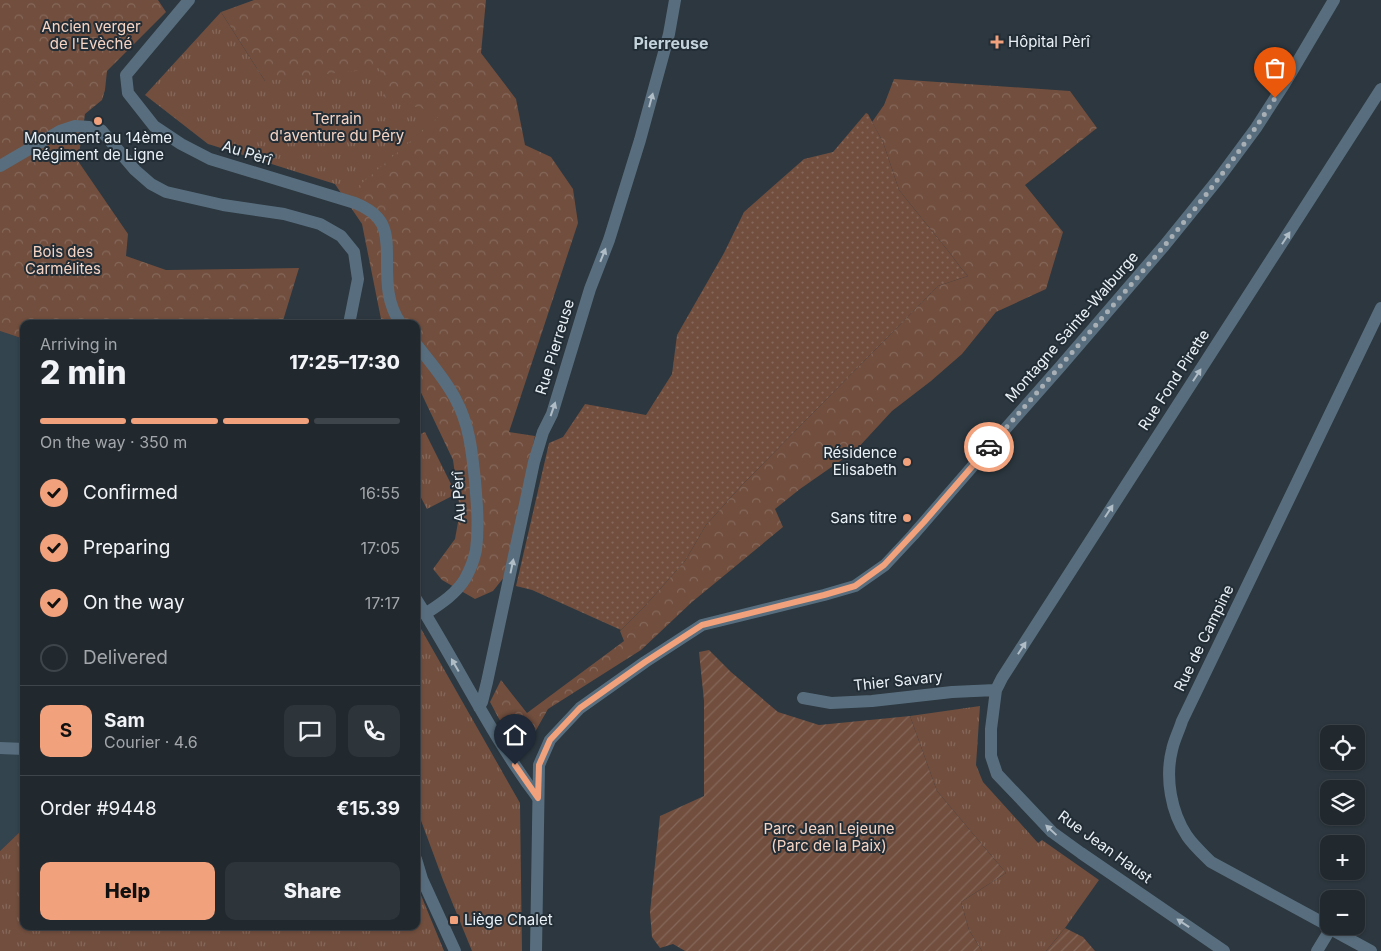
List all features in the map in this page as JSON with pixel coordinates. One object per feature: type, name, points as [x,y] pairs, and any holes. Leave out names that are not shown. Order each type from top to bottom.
[{"type":"street","name":"Au Pèrî","points":[[189,0],[126,75],[128,93],[154,126],[195,152],[210,159],[364,206],[377,217],[382,224],[386,236],[389,297],[399,320]]},
{"type":"street","name":"Rue Pierreuse","points":[[479,708],[488,682],[534,462],[543,432],[552,414],[590,289],[609,240],[640,140],[669,34],[675,0]]},
{"type":"street","name":"Montagne Sainte-Walburge","points":[[536,951],[539,765],[550,740],[580,708],[702,625],[855,586],[884,565],[1060,367],[1213,186],[1256,128],[1334,0]]},
{"type":"street","name":"Rue Fond Pirette","points":[[996,690],[1381,89]]},
{"type":"street","points":[[0,166],[60,131],[75,126],[89,127],[101,130],[136,170],[151,184],[166,192],[223,205],[302,218],[320,224],[341,236],[354,252],[358,278],[350,320]]},
{"type":"street","name":"Rue de Campine","points":[[1320,922],[1210,862],[1196,847],[1181,824],[1172,800],[1169,780],[1170,765],[1172,751],[1182,721],[1381,308]]},
{"type":"street","name":"Au Pèrî","points":[[420,349],[451,390],[469,434],[477,509],[476,552],[470,570],[454,593],[425,614]]},
{"type":"street","points":[[420,606],[479,708],[538,798]]},
{"type":"street","name":"Thier Savary","points":[[803,698],[831,703],[996,690]]},
{"type":"street","name":"Rue Jean Haust","points":[[996,690],[990,756],[997,774],[1052,832],[1224,951]]},
{"type":"street","points":[[0,748],[20,749]]},
{"type":"street","points":[[420,872],[455,951]]},
{"type":"street","points":[[1317,951],[1326,935]]},
{"type":"street","name":"Rue de Campine","points":[[1342,935],[1371,951]]},
{"type":"shaded area","points":[[0,331],[20,338],[20,832],[0,851]]},
{"type":"green space","name":"Bois des Carmélites","points":[[0,0],[158,0],[166,12],[107,71],[102,100],[85,114],[78,161],[128,234],[126,256],[166,270],[299,268],[283,320],[20,320],[20,338],[0,331]]},
{"type":"green space","points":[[254,0],[486,0],[481,53],[516,99],[525,145],[551,157],[573,189],[578,223],[509,432],[535,436],[505,576],[493,591],[475,599],[442,580],[433,569],[455,539],[460,511],[453,460],[420,390],[420,320],[381,320],[362,224],[265,81],[221,12]]},
{"type":"green space","name":"Terrain d'aventure du Péry","points":[[221,12],[265,81],[380,68],[385,100],[443,113],[354,190],[208,144],[145,95]]},
{"type":"green space","points":[[894,79],[1070,91],[1097,128],[1025,185],[1063,232],[1046,289],[996,312],[962,354],[892,411],[856,450],[775,509],[783,527],[692,602],[641,650],[548,709],[531,739],[513,745],[490,702],[501,680],[527,713],[624,641],[620,631],[685,561],[706,525],[743,484],[938,286],[968,276],[899,190],[883,142],[872,122],[884,105]]},
{"type":"green space","points":[[866,113],[883,142],[899,190],[968,276],[938,286],[743,484],[706,525],[685,561],[621,630],[532,590],[516,586],[549,443],[563,437],[585,404],[646,415],[672,374],[677,335],[724,253],[744,212],[804,159],[833,152]]},
{"type":"green space","points":[[425,432],[456,494],[427,509],[420,496],[420,434]]},
{"type":"green space","points":[[420,627],[520,803],[522,951],[472,951],[420,818]]},
{"type":"green space","name":"Parc Jean Lejeune (Parc de la Paix)","points":[[709,650],[731,672],[778,712],[819,725],[910,716],[937,791],[1006,873],[961,902],[969,930],[982,951],[685,951],[673,944],[660,948],[652,937],[650,912],[660,816],[704,796],[704,701],[699,652]]},
{"type":"green space","points":[[980,706],[976,765],[983,782],[1038,843],[1042,840],[1099,880],[1046,951],[982,951],[969,930],[961,902],[1006,873],[937,791],[910,716]]},
{"type":"green space","points":[[20,832],[20,930],[420,930],[420,893],[444,951],[0,951],[0,851]]},
{"type":"green space","points":[[1065,928],[1083,937],[1095,951],[1046,951]]},
{"type":"way so far","points":[[989,447],[1164,246],[1219,178],[1256,128],[1275,98]]},
{"type":"place","name":"Hôpital Pèrî","points":[[997,42]]},
{"type":"place","name":"Monument au 14ème Régiment de Ligne","points":[[98,121]]},
{"type":"place","name":"Résidence Elisabeth","points":[[907,462]]},
{"type":"place","name":"Sans titre","points":[[907,518]]},
{"type":"place","name":"Liège Chalet","points":[[454,920]]},
{"type":"district","name":"Pierreuse","points":[[671,43]]},
{"type":"route","points":[[515,765],[538,798],[539,765],[550,740],[580,708],[645,662],[702,625],[855,586],[884,565],[913,535],[989,447]]},
{"type":"park label","name":"Ancien verger de l'Evèché","points":[[91,36]]}]
